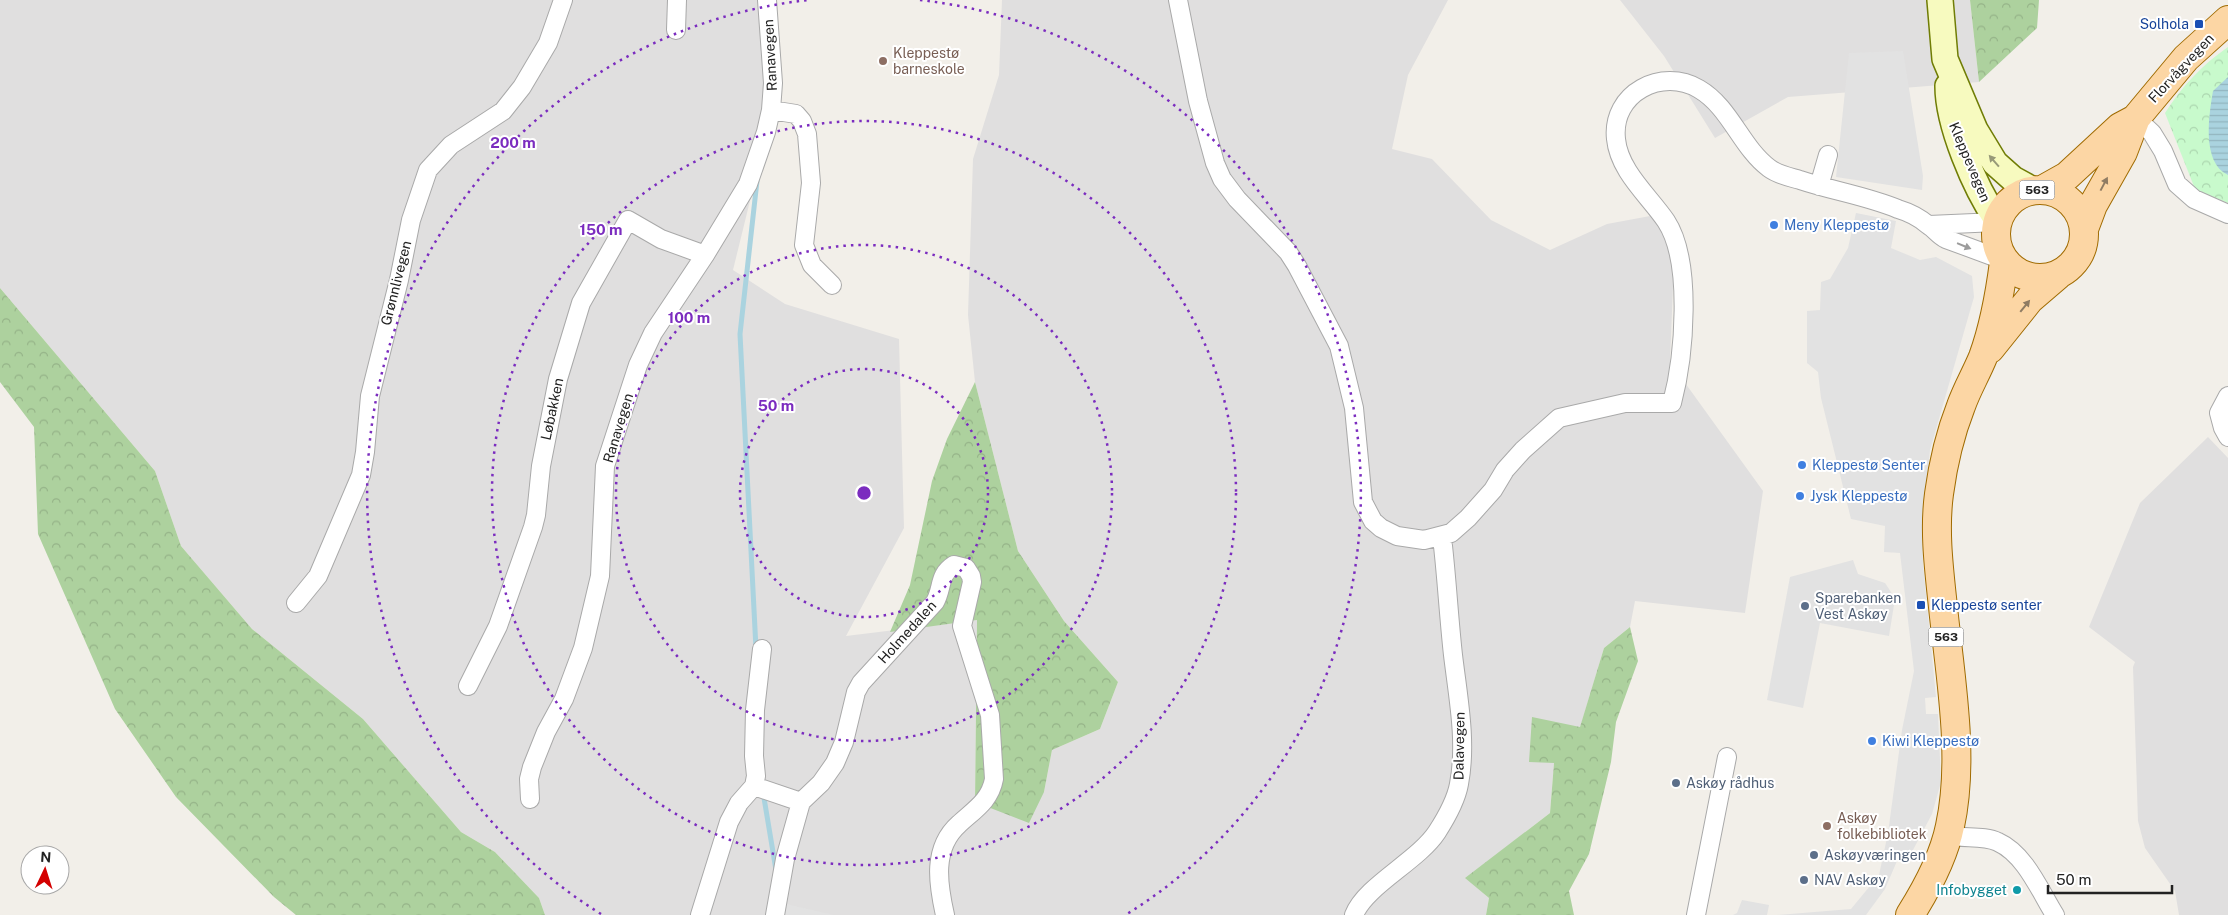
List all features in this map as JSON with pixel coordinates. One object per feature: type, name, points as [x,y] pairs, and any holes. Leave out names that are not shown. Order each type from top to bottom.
[{"type":"main road","name":"Kleppevegen","points":[[1940,0],[1944,51],[1948,72],[1948,104],[1954,129],[1969,166],[1997,221]]},
{"type":"main road","name":"Florvågvegen","points":[[2038,190],[2067,176],[2120,128],[2136,118],[2186,58],[2228,20]]},
{"type":"main road","name":"Kleppevegen","points":[[1948,72],[1988,154],[2013,179],[2038,190]]},
{"type":"main road","name":"Florvågvegen","points":[[2084,229],[2094,205],[2123,152],[2136,118]]},
{"type":"main road","name":"563","points":[[1910,915],[1928,882],[1948,835],[1956,790],[1956,762],[1940,582],[1937,512],[1949,442],[1962,404],[1982,357],[1998,299],[2004,261],[1996,244],[1997,221],[2004,207],[2012,199],[2038,190],[2054,192],[2068,200],[2079,213],[2084,229],[2084,240],[2079,256],[2072,265],[2030,299],[1982,357]]},
{"type":"main road","points":[[2004,261],[2020,274],[2030,278],[2042,279],[2058,275]]},
{"type":"street","name":"Grønnlivegen","points":[[296,603],[318,576],[361,475],[370,396],[399,280],[411,220],[428,170],[450,145],[503,111],[522,87],[548,43],[563,0]]},
{"type":"street","points":[[676,0],[676,30]]},
{"type":"street","name":"Ranavegen","points":[[530,799],[532,767],[572,678],[592,612],[603,550],[605,466],[638,365],[652,333],[706,255],[748,184],[771,110],[772,59],[767,0]]},
{"type":"street","points":[[1178,0],[1198,101],[1215,164],[1222,179],[1237,199],[1288,252],[1298,266],[1339,346],[1354,408],[1359,479],[1366,510],[1381,528],[1397,536],[1424,540],[1440,538],[1450,533],[1468,518],[1493,490],[1505,470],[1523,450],[1559,418],[1625,403],[1672,403],[1681,364],[1684,316],[1678,256],[1667,222],[1629,173],[1616,141],[1616,119],[1624,102],[1646,86],[1658,83],[1686,84],[1700,90],[1725,113],[1769,168],[1819,186],[1899,209],[1929,225],[1937,234],[1946,239],[2004,261]]},
{"type":"street","name":"Ranavegen","points":[[771,110],[796,114],[805,128],[809,151],[811,184],[804,245],[812,265],[832,285]]},
{"type":"street","points":[[2136,118],[2152,133],[2163,151],[2177,184],[2194,199],[2228,214]]},
{"type":"street","points":[[1819,186],[1828,155]]},
{"type":"street","name":"Løbakken","points":[[468,686],[498,626],[534,521],[541,466],[558,379],[584,294],[628,220],[661,239],[706,255]]},
{"type":"street","points":[[1929,225],[1997,221]]},
{"type":"street","points":[[2228,396],[2219,413],[2223,428],[2228,436]]},
{"type":"street","name":"Dalavegen","points":[[1354,915],[1362,902],[1426,846],[1450,809],[1458,786],[1461,771],[1460,710],[1444,554],[1440,538]]},
{"type":"street","name":"Holmedalen","points":[[801,802],[821,783],[835,763],[844,742],[855,698],[861,683],[935,602],[940,591],[941,577],[954,565],[966,568],[971,576],[962,626],[985,696],[994,756],[992,788],[984,801],[953,829],[941,852],[938,874],[945,915]]},
{"type":"street","points":[[700,915],[712,870],[729,822],[739,803],[754,786],[756,776],[755,710],[762,649]]},
{"type":"street","points":[[1696,915],[1727,757]]},
{"type":"street","points":[[754,786],[801,802],[785,858],[775,915]]},
{"type":"street","points":[[1948,835],[1997,841],[2006,847],[2026,868],[2055,915]]},
{"type":"shaded area","points":[[0,0],[775,0],[775,99],[733,270],[785,304],[899,339],[904,528],[846,636],[977,620],[975,802],[1044,792],[1052,750],[1100,729],[1118,682],[1064,621],[1018,551],[975,382],[968,315],[973,159],[999,75],[1002,0],[1448,0],[1408,75],[1392,149],[1432,159],[1491,220],[1550,250],[1607,224],[1661,214],[1675,236],[1670,362],[1763,491],[1745,613],[1635,601],[1630,627],[1604,648],[1580,728],[1554,763],[1550,813],[1466,878],[1489,898],[1486,915],[545,915],[539,898],[495,852],[461,832],[363,719],[252,629],[181,546],[155,471],[0,288]]},
{"type":"shaded area","points":[[1620,0],[1970,0],[1979,82],[1788,97],[1715,138],[1664,56]]},
{"type":"shaded area","points":[[1903,51],[1923,176],[1922,190],[1836,177],[1849,53]]},
{"type":"shaded area","points":[[1856,213],[1896,221],[1891,248],[1920,260],[1936,257],[1972,276],[1974,297],[1930,450],[1922,528],[1923,564],[1936,697],[1925,698],[1926,714],[1938,714],[1941,782],[1932,814],[1913,850],[1897,861],[1885,889],[1866,915],[1777,915],[1851,909],[1879,875],[1888,833],[1902,730],[1914,671],[1900,553],[1884,552],[1885,526],[1851,519],[1821,398],[1818,372],[1807,363],[1807,311],[1820,310],[1821,282],[1830,279],[1848,248]]},
{"type":"shaded area","points":[[2208,437],[2228,458],[2228,915],[2179,915],[2175,891],[2145,848],[2138,821],[2133,667],[2135,662],[2089,627],[2140,503]]},
{"type":"shaded area","name":"Kleppestø Senter","points":[[1853,560],[1858,574],[1885,583],[1893,595],[1894,605],[1889,636],[1820,623],[1803,708],[1767,700],[1790,577]]},
{"type":"shaded area","points":[[1742,900],[1769,905],[1767,915],[1733,915],[1737,913]]},
{"type":"shaded area","points":[[786,904],[834,915],[784,915]]},
{"type":"green space","points":[[1970,0],[2039,0],[2037,28],[1979,82]]},
{"type":"green space","points":[[2228,47],[2228,203],[2195,189],[2165,113],[2193,77]]},
{"type":"green space","points":[[0,288],[155,471],[181,546],[252,629],[363,719],[461,832],[495,852],[539,898],[545,915],[296,915],[274,897],[176,797],[115,709],[38,534],[34,427],[0,382]]},
{"type":"green space","points":[[975,382],[1018,551],[1064,621],[1118,682],[1100,729],[1052,750],[1044,792],[1029,823],[975,802],[977,620],[890,632],[910,585],[932,481],[947,439]]},
{"type":"green space","points":[[1630,627],[1638,661],[1616,722],[1611,762],[1589,854],[1569,891],[1574,915],[1486,915],[1489,898],[1465,878],[1550,813],[1554,763],[1529,762],[1532,717],[1580,727],[1604,648]]},
{"type":"water","points":[[2228,77],[2228,175],[2219,169],[2214,160],[2210,149],[2209,125],[2213,91]]},
{"type":"waterway","points":[[756,649],[740,334],[757,181]]},
{"type":"waterway","points":[[763,792],[776,870]]},
{"type":"place","name":"Solhola","points":[[2199,24]]},
{"type":"place","name":"Kleppestø barneskole","points":[[883,61]]},
{"type":"place","name":"Meny Kleppestø","points":[[1774,225]]},
{"type":"place","name":"Kleppestø Senter","points":[[1802,465]]},
{"type":"place","name":"Jysk Kleppestø","points":[[1800,496]]},
{"type":"place","name":"Kleppestø senter","points":[[1921,605]]},
{"type":"place","name":"Sparebanken Vest Askøy","points":[[1805,606]]},
{"type":"place","name":"Kiwi Kleppestø","points":[[1872,741]]},
{"type":"place","name":"Askøy rådhus","points":[[1676,783]]},
{"type":"place","name":"Askøy folkebibliotek","points":[[1827,826]]},
{"type":"place","name":"Askøyværingen","points":[[1814,855]]},
{"type":"place","name":"NAV Askøy","points":[[1804,880]]},
{"type":"place","name":"Infobygget","points":[[2017,890]]}]
